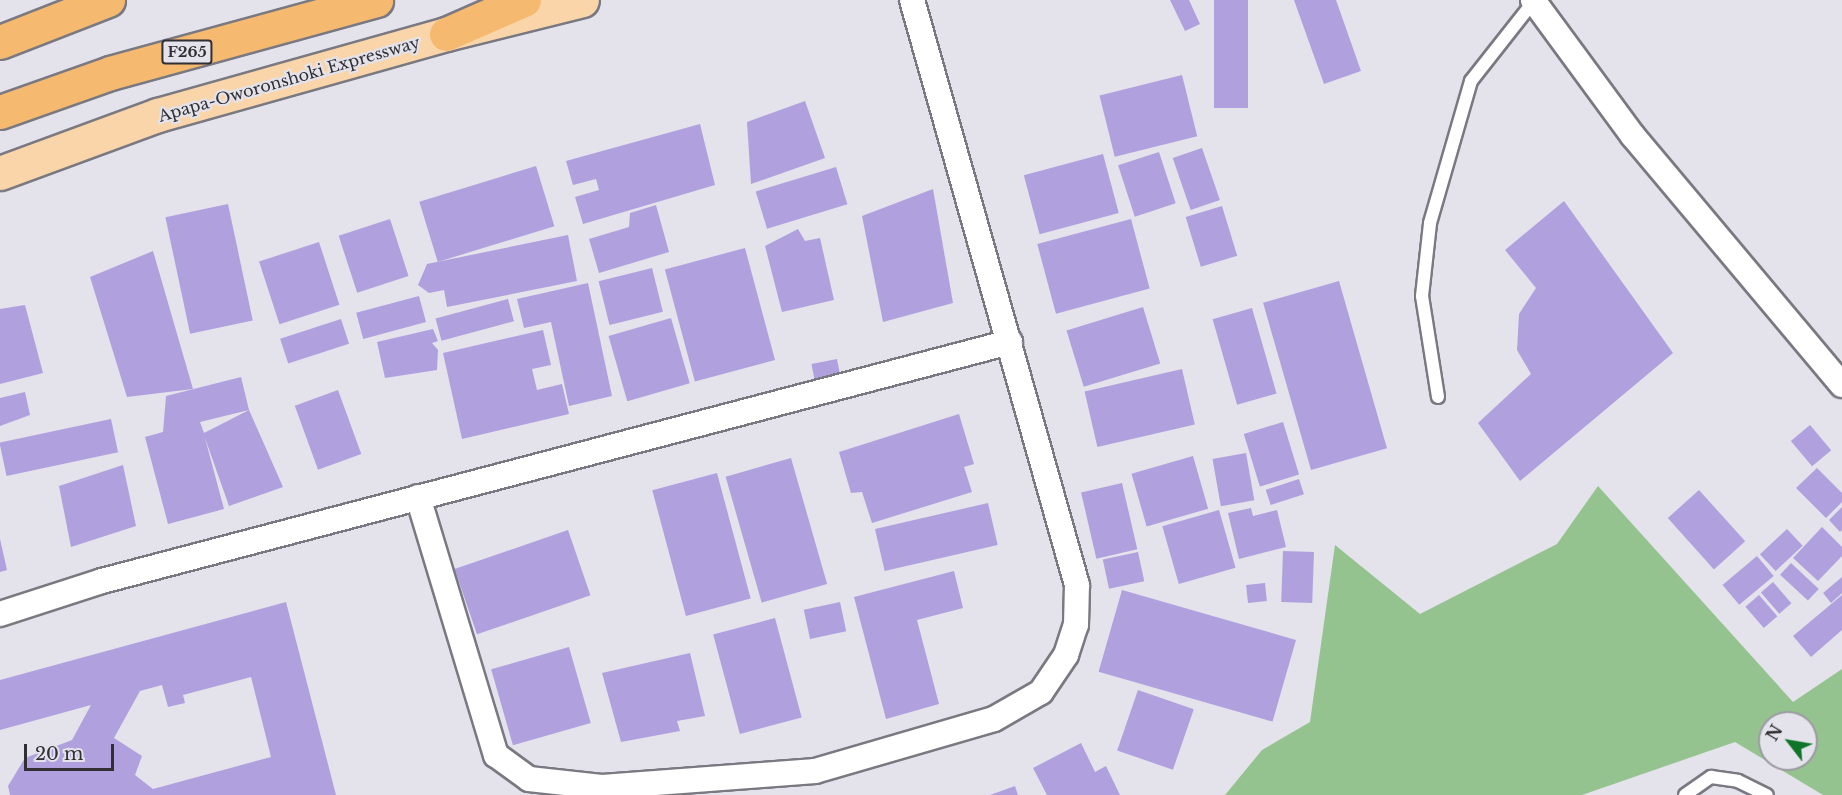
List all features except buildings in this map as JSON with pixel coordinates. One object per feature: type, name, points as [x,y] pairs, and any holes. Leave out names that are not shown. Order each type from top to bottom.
[{"type":"highway","points":[[0,42],[108,0]]},
{"type":"highway","name":"F265","points":[[0,112],[110,73],[376,0]]},
{"type":"highway","points":[[446,34],[524,0]]},
{"type":"main road","name":"Apapa-Oworonshoki Expressway","points":[[0,173],[158,115],[446,34],[582,0]]},
{"type":"street","points":[[418,497],[496,755],[529,779],[602,787],[815,771],[994,719],[1041,692],[1066,655],[1076,625],[1077,585],[912,0]]},
{"type":"street","points":[[1533,0],[1633,136],[1842,385]]},
{"type":"street","points":[[0,614],[102,580],[1010,342]]},
{"type":"lane","points":[[1438,397],[1422,296],[1430,223],[1471,81],[1533,0]]},
{"type":"lane","points":[[1685,795],[1711,777],[1738,781],[1767,795]]},
{"type":"green space","points":[[1598,486],[1793,702],[1842,669],[1842,795],[1823,795],[1783,771],[1818,771],[1818,711],[1758,711],[1758,756],[1735,742],[1582,795],[1225,795],[1262,750],[1310,722],[1335,545],[1420,614],[1557,544]]}]
